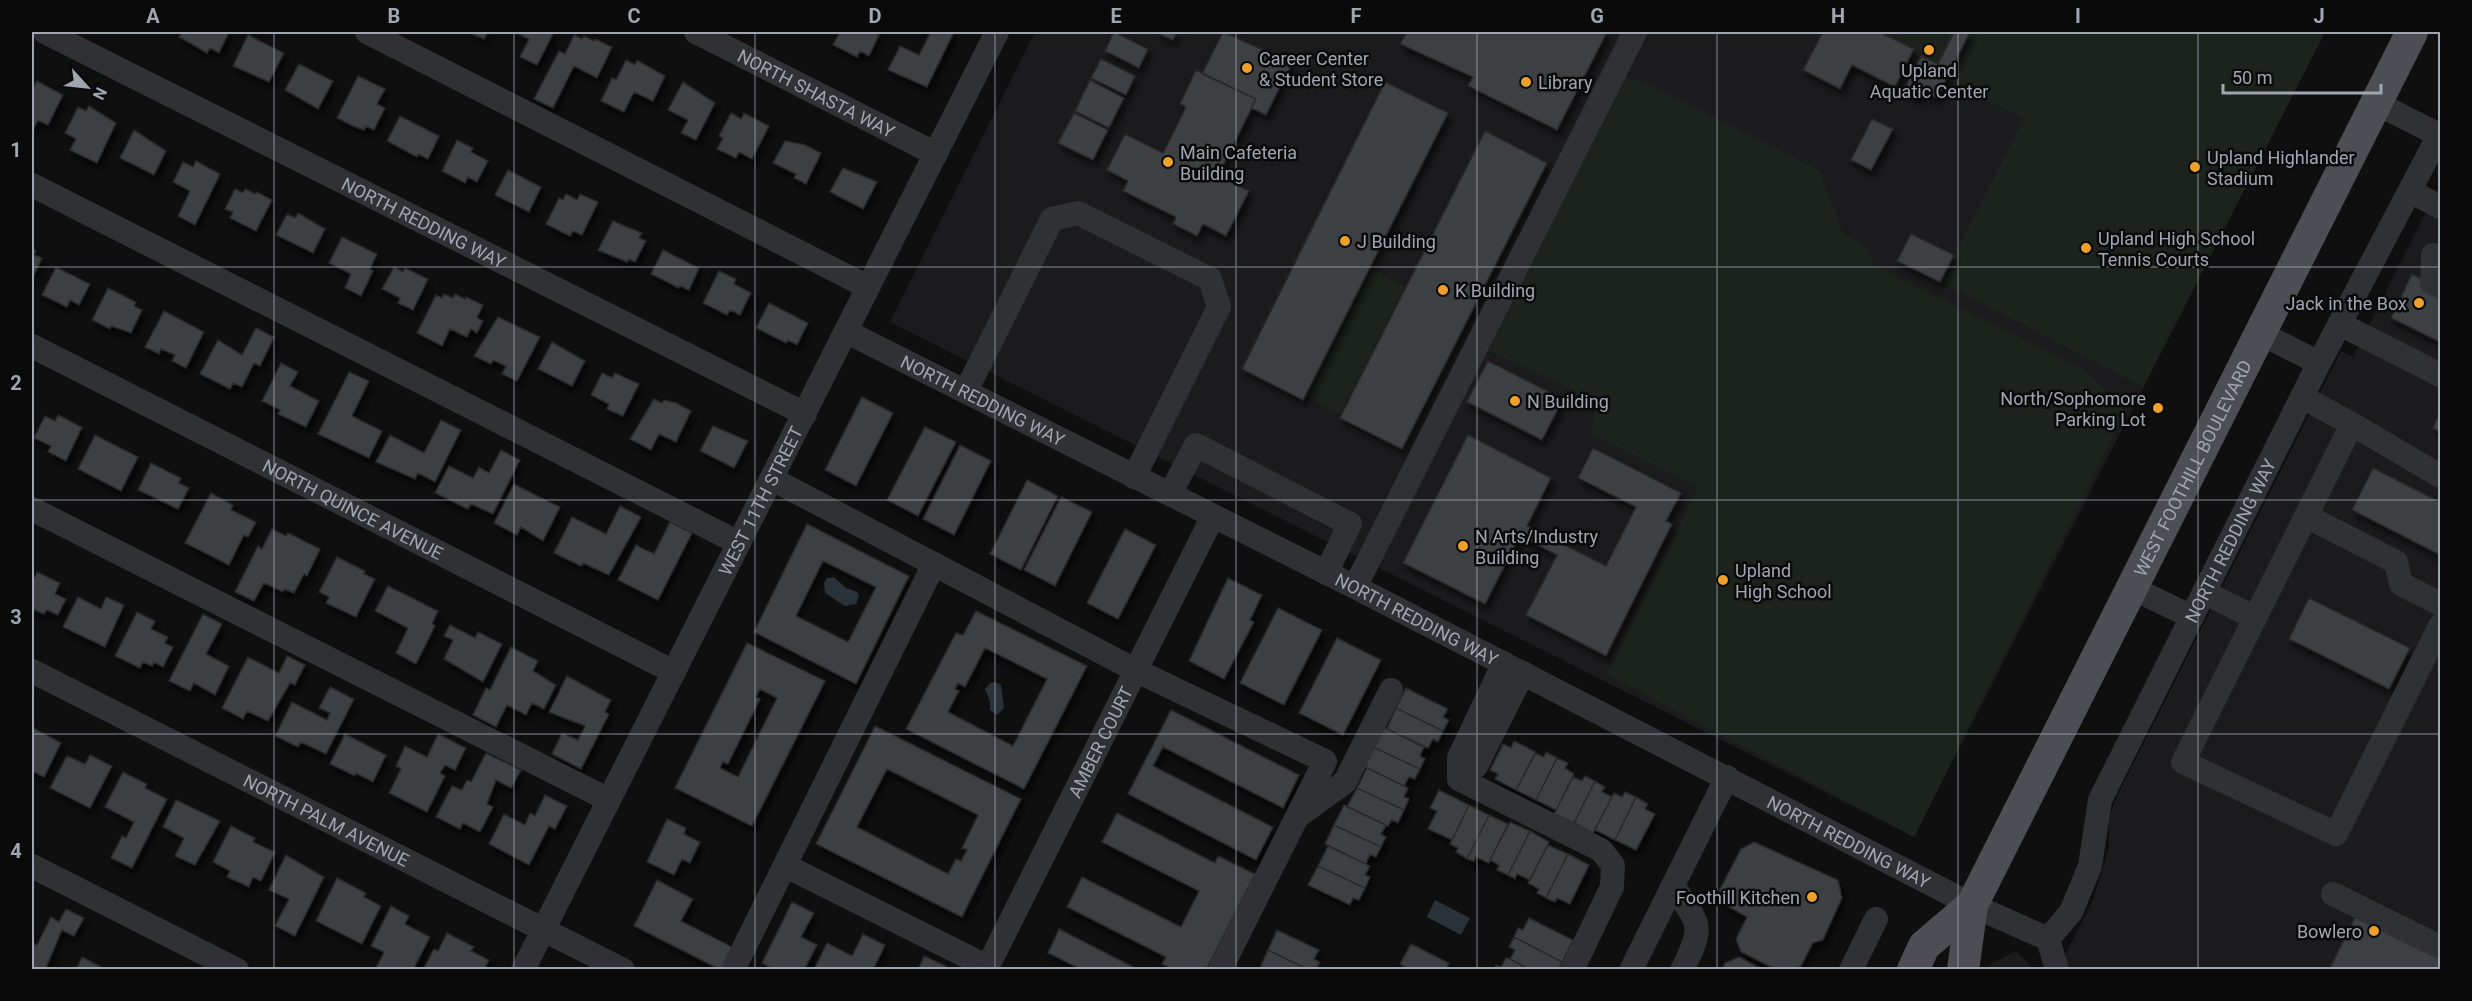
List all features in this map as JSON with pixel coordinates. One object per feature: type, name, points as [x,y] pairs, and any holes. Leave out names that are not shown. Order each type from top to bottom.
[{"type":"main road","name":"WEST FOOTHILL BOULEVARD","points":[[1963,969],[1972,905],[2412,32]]},
{"type":"main road","name":"WEST FOOTHILL BOULEVARD","points":[[1913,969],[1924,946],[1972,905]]},
{"type":"street","name":"NORTH REDDING WAY","points":[[45,32],[805,414]]},
{"type":"street","points":[[367,32],[868,287]]},
{"type":"street","name":"NORTH SHASTA WAY","points":[[696,32],[936,154]]},
{"type":"street","name":"WEST 11TH STREET","points":[[523,969],[997,32]]},
{"type":"street","points":[[1355,587],[1635,32]]},
{"type":"street","points":[[2376,103],[2440,134]]},
{"type":"street","name":"NORTH REDDING WAY","points":[[847,332],[1355,587],[1972,905],[2048,939],[2072,912],[2090,866],[2100,800],[2319,363],[2440,134]]},
{"type":"street","points":[[32,185],[739,543]]},
{"type":"street","points":[[2410,191],[2440,207]]},
{"type":"street","points":[[966,391],[1052,219],[1078,213],[1210,279],[1219,307],[1134,477]]},
{"type":"street","points":[[2438,252],[2432,283],[2440,287]]},
{"type":"street","points":[[2340,324],[2440,375]]},
{"type":"street","points":[[2260,333],[2319,363]]},
{"type":"street","name":"NORTH QUINCE AVENUE","points":[[32,346],[674,672]]},
{"type":"street","points":[[2302,397],[2440,476]]},
{"type":"street","points":[[2352,424],[2182,762],[2336,834],[2440,626]]},
{"type":"street","points":[[1170,494],[1196,445],[1350,524],[1326,573]]},
{"type":"street","points":[[772,479],[1137,671],[1325,761],[1220,969]]},
{"type":"street","points":[[32,508],[609,800]]},
{"type":"street","name":"AMBER COURT","points":[[987,968],[1214,516]]},
{"type":"street","points":[[2306,516],[2396,561],[2401,584],[2440,604]]},
{"type":"street","points":[[733,969],[934,564]]},
{"type":"street","points":[[2132,588],[2192,617]]},
{"type":"street","points":[[2204,592],[2254,618]]},
{"type":"street","points":[[1513,668],[1459,758],[1459,779],[1600,850],[1613,865],[1612,887],[1572,969]]},
{"type":"street","name":"NORTH PALM AVENUE","points":[[32,671],[623,969]]},
{"type":"street","points":[[1297,817],[1344,782],[1391,690]]},
{"type":"street","points":[[1631,969],[1727,777]]},
{"type":"street","points":[[32,866],[237,969]]},
{"type":"street","points":[[786,866],[987,968]]},
{"type":"street","points":[[1673,886],[1697,921],[1697,940],[1682,969]]},
{"type":"street","points":[[2333,894],[2440,947]]},
{"type":"street","points":[[1851,969],[1876,919]]},
{"type":"street","points":[[2048,939],[2057,969]]},
{"type":"shaded area","name":"Upland High School","points":[[1035,32],[2325,32],[1914,837],[890,322]]},
{"type":"shaded area","name":"Upland Aquatic Center","points":[[1867,32],[1962,32],[1943,68]]},
{"type":"shaded area","points":[[1971,32],[2325,32],[2143,387],[1941,282],[2024,119],[1947,80]]},
{"type":"shaded area","points":[[1621,76],[1645,82],[1819,170],[1843,233],[1868,249],[1874,265],[2085,370],[2126,411],[1914,837],[1606,674],[1698,487],[1591,434],[1595,409],[1583,403],[1574,390],[1483,349]]},
{"type":"shaded area","points":[[2440,184],[2440,969],[2058,970],[2093,900],[2109,848],[2109,819],[2117,796],[2341,351],[2353,357]]},
{"type":"shaded area","points":[[1370,269],[1405,287],[1340,414],[1305,397]]},
{"type":"shaded area","points":[[834,577],[846,588],[857,592],[859,596],[856,604],[845,606],[825,593],[824,583],[827,578]]},
{"type":"shaded area","points":[[995,682],[1001,685],[1004,708],[997,715],[990,710],[990,701],[985,689],[990,683]]},
{"type":"shaded area","points":[[1435,900],[1470,918],[1461,935],[1427,917]]},
{"type":"shaded area","points":[[2016,951],[2034,969],[1988,969],[1991,964]]},
{"type":"building","points":[[182,32],[229,32],[219,53],[210,48],[207,53],[179,37]]},
{"type":"building","points":[[468,32],[488,32],[484,39]]},
{"type":"building","points":[[514,32],[554,32],[537,65],[520,57],[529,39]]},
{"type":"building","points":[[840,32],[873,32],[879,35],[869,56],[860,51],[857,57],[833,45]]},
{"type":"building","points":[[931,32],[954,32],[927,87],[888,70],[900,46],[919,55]]},
{"type":"building","points":[[1114,32],[1148,49],[1139,68],[1105,51]]},
{"type":"building","points":[[1155,32],[1177,32],[1173,40]]},
{"type":"building","name":"Career Center & Student Store","points":[[1223,32],[1292,63],[1266,115],[1251,108],[1256,99],[1202,74]]},
{"type":"building","name":"Library","points":[[1407,32],[1607,32],[1557,130],[1468,86],[1473,77],[1400,44]]},
{"type":"building","points":[[1823,32],[1879,32],[1914,49],[1895,87],[1852,65],[1840,89],[1803,70]]},
{"type":"building","points":[[1954,32],[1970,32],[1937,98],[1923,91],[1920,98],[1904,90],[1921,56],[1938,64]]},
{"type":"building","points":[[248,35],[284,53],[269,82],[233,66]]},
{"type":"building","points":[[574,35],[582,39],[584,36],[594,41],[595,39],[612,47],[597,78],[574,66],[553,108],[534,99],[559,51],[565,54]]},
{"type":"building","points":[[1101,59],[1135,76],[1126,95],[1091,78]]},
{"type":"building","points":[[626,60],[635,65],[637,60],[665,76],[653,101],[634,92],[624,112],[601,101],[612,78],[616,80]]},
{"type":"building","points":[[299,64],[333,81],[318,109],[285,90]]},
{"type":"building","name":"Main Cafeteria Building","points":[[1196,70],[1256,99],[1218,176],[1249,191],[1226,236],[1203,224],[1197,236],[1173,224],[1176,217],[1123,191],[1128,181],[1107,170],[1125,134],[1163,153],[1186,107],[1180,104]]},
{"type":"building","points":[[358,76],[385,89],[377,104],[385,108],[374,130],[366,126],[364,130],[337,118]]},
{"type":"building","points":[[1090,80],[1124,98],[1109,128],[1075,111]]},
{"type":"building","points":[[37,81],[63,95],[48,125],[38,120],[33,130],[32,84],[34,86]]},
{"type":"building","points":[[683,82],[715,103],[696,140],[681,133],[688,120],[668,110]]},
{"type":"building","name":"J Building","points":[[1385,82],[1448,113],[1303,400],[1242,369]]},
{"type":"building","points":[[89,106],[116,123],[97,163],[70,150],[76,139],[65,133],[78,107],[86,111]]},
{"type":"building","points":[[731,113],[741,119],[744,113],[769,126],[752,159],[739,152],[736,158],[717,149],[723,138],[719,136]]},
{"type":"building","points":[[1074,113],[1108,130],[1093,160],[1058,143]]},
{"type":"building","points":[[400,116],[439,136],[428,159],[418,154],[417,157],[387,141]]},
{"type":"building","points":[[1872,119],[1893,129],[1871,170],[1851,160]]},
{"type":"building","points":[[134,130],[166,151],[154,175],[120,158]]},
{"type":"building","name":"K Building","points":[[1485,131],[1547,163],[1402,449],[1340,418]]},
{"type":"building","points":[[457,140],[473,148],[471,152],[488,161],[477,182],[468,177],[465,183],[442,171]]},
{"type":"building","points":[[785,141],[805,145],[821,153],[806,184],[794,178],[796,174],[773,163]]},
{"type":"building","points":[[196,161],[220,174],[195,225],[178,216],[190,191],[173,182],[183,162],[193,167]]},
{"type":"building","points":[[843,168],[877,182],[863,209],[830,192]]},
{"type":"building","points":[[508,170],[541,187],[529,212],[495,195]]},
{"type":"building","points":[[235,189],[243,193],[245,189],[256,194],[257,192],[272,200],[256,231],[230,218],[233,212],[225,209]]},
{"type":"building","points":[[566,194],[577,200],[580,194],[598,202],[582,235],[573,231],[570,236],[546,224],[559,198],[563,200]]},
{"type":"building","points":[[298,213],[325,229],[313,253],[276,235],[287,214],[295,218]]},
{"type":"building","points":[[613,221],[642,233],[639,238],[646,241],[635,262],[629,259],[627,262],[598,250]]},
{"type":"building","points":[[1911,234],[1954,255],[1940,282],[1897,261]]},
{"type":"building","points":[[342,237],[377,254],[370,269],[373,271],[361,296],[345,288],[351,274],[329,263]]},
{"type":"building","points":[[32,248],[36,251],[34,255],[42,258],[32,279]]},
{"type":"building","points":[[663,250],[699,268],[689,290],[680,286],[679,288],[651,274]]},
{"type":"building","points":[[56,267],[90,284],[79,305],[70,300],[67,307],[42,295]]},
{"type":"building","points":[[394,267],[403,272],[405,268],[428,279],[413,310],[398,303],[400,298],[382,289]]},
{"type":"building","points":[[719,271],[736,279],[734,284],[751,293],[740,315],[730,310],[727,315],[703,303]]},
{"type":"building","name":"Jack in the Box","points":[[2412,274],[2440,288],[2440,342],[2391,318]]},
{"type":"building","points":[[108,288],[136,302],[134,306],[142,310],[131,333],[111,326],[110,329],[92,320]]},
{"type":"building","points":[[444,294],[453,298],[455,294],[465,299],[466,297],[483,305],[477,318],[483,321],[477,333],[471,329],[467,337],[450,329],[442,346],[417,333],[436,295],[442,298]]},
{"type":"building","points":[[769,303],[808,323],[797,345],[788,340],[786,343],[756,328]]},
{"type":"building","points":[[164,311],[204,332],[186,368],[172,361],[175,355],[161,349],[159,354],[145,347]]},
{"type":"building","points":[[498,317],[540,337],[517,381],[502,374],[506,366],[493,360],[491,364],[474,356]]},
{"type":"building","points":[[256,328],[274,337],[260,366],[254,363],[242,387],[233,383],[230,389],[200,374],[218,340],[242,355]]},
{"type":"building","points":[[552,342],[585,361],[572,386],[538,369]]},
{"type":"building","name":"N Building","points":[[1488,361],[1563,399],[1542,440],[1467,402]]},
{"type":"building","points":[[281,363],[298,372],[290,386],[319,401],[306,427],[278,414],[280,410],[262,401]]},
{"type":"building","points":[[349,372],[369,381],[352,416],[382,431],[369,458],[318,434]]},
{"type":"building","points":[[602,373],[612,378],[615,373],[639,384],[623,416],[607,409],[609,404],[591,395]]},
{"type":"building","points":[[862,397],[893,413],[856,486],[825,470]]},
{"type":"building","points":[[654,399],[662,403],[664,400],[676,403],[691,411],[676,442],[659,434],[651,450],[630,439]]},
{"type":"building","points":[[2440,412],[2440,432],[2433,428]]},
{"type":"building","points":[[58,415],[82,427],[66,461],[48,452],[51,446],[34,438],[45,416],[55,421]]},
{"type":"building","points":[[441,420],[461,430],[435,482],[418,473],[415,479],[376,462],[390,435],[424,453]]},
{"type":"building","points":[[713,426],[748,441],[734,468],[700,451]]},
{"type":"building","points":[[925,427],[956,442],[918,516],[887,500]]},
{"type":"building","points":[[95,435],[138,457],[121,491],[78,469]]},
{"type":"building","name":"N Arts/Industry Building","points":[[1468,435],[1551,478],[1527,526],[1606,566],[1636,507],[1578,478],[1593,448],[1681,493],[1666,521],[1672,524],[1606,656],[1526,615],[1557,555],[1520,536],[1485,604],[1403,563]]},
{"type":"building","points":[[960,445],[991,461],[954,535],[923,519]]},
{"type":"building","points":[[501,450],[520,460],[493,514],[471,504],[468,509],[435,493],[449,466],[473,478],[479,467],[489,473]]},
{"type":"building","points":[[151,463],[181,478],[179,483],[189,488],[178,509],[138,490]]},
{"type":"building","points":[[2373,468],[2440,502],[2440,555],[2352,510]]},
{"type":"building","points":[[1027,480],[1058,496],[1021,570],[990,554]]},
{"type":"building","points":[[514,484],[560,507],[543,541],[521,527],[517,535],[494,523]]},
{"type":"building","points":[[211,493],[233,505],[231,510],[256,522],[248,537],[244,535],[229,565],[185,543]]},
{"type":"building","points":[[1061,497],[1092,512],[1055,586],[1024,570]]},
{"type":"building","points":[[620,506],[641,517],[609,575],[583,563],[581,566],[554,553],[572,517],[606,534]]},
{"type":"building","points":[[670,522],[692,533],[658,600],[618,580],[636,545],[654,554]]},
{"type":"building","points":[[807,524],[909,576],[856,684],[754,632]],"holes":[[[823,561],[876,587],[848,642],[796,616]]]},
{"type":"building","points":[[272,529],[286,536],[288,533],[320,549],[307,576],[304,574],[294,593],[284,589],[283,592],[264,583],[254,601],[235,592],[258,546],[262,549]]},
{"type":"building","points":[[1125,529],[1156,545],[1118,619],[1087,603]]},
{"type":"building","points":[[337,557],[365,571],[364,574],[375,579],[356,617],[326,603],[329,597],[319,592]]},
{"type":"building","points":[[37,572],[60,583],[55,594],[66,599],[58,615],[47,610],[44,614],[35,610],[32,612],[32,575],[35,577]]},
{"type":"building","points":[[1228,578],[1262,595],[1250,620],[1254,622],[1224,679],[1189,661]]},
{"type":"building","points":[[388,586],[438,611],[432,624],[435,626],[416,664],[396,653],[408,628],[375,611]]},
{"type":"building","points":[[78,597],[101,609],[106,597],[124,605],[105,647],[63,627]]},
{"type":"building","points":[[2309,598],[2410,648],[2389,689],[2289,639]]},
{"type":"building","points":[[1278,608],[1322,630],[1284,705],[1240,683]]},
{"type":"building","points":[[976,611],[1087,666],[1024,789],[906,729],[956,633],[963,635]],"holes":[[[985,648],[1047,679],[1013,746],[948,712],[959,691],[955,689],[958,683],[965,687]]]},
{"type":"building","points":[[137,612],[155,621],[151,629],[168,637],[165,643],[173,647],[163,667],[154,662],[152,666],[143,662],[140,668],[115,656]]},
{"type":"building","points":[[203,614],[222,624],[206,654],[229,666],[215,695],[194,683],[190,691],[169,681]]},
{"type":"building","points":[[450,625],[475,638],[478,632],[502,644],[483,682],[444,659],[453,640],[444,636]]},
{"type":"building","points":[[1337,638],[1381,660],[1343,735],[1299,713]]},
{"type":"building","points":[[747,643],[825,681],[752,826],[675,788]],"holes":[[[760,689],[777,698],[738,777],[720,768],[723,762],[728,764],[760,699],[756,697]]]},
{"type":"building","points":[[511,647],[538,661],[533,671],[556,685],[544,709],[532,703],[526,715],[507,705],[496,727],[473,715],[486,688],[490,690]]},
{"type":"building","points":[[287,656],[305,665],[295,685],[290,683],[268,721],[247,711],[243,719],[222,708],[248,657],[279,673]]},
{"type":"building","points":[[567,676],[611,700],[605,712],[609,714],[581,769],[552,754],[562,733],[578,740],[585,726],[549,712]]},
{"type":"building","points":[[330,687],[354,699],[326,754],[301,742],[298,747],[275,736],[292,702],[327,720],[330,713],[319,708]]},
{"type":"building","points":[[1406,688],[1448,709],[1443,717],[1449,720],[1443,731],[1396,708]]},
{"type":"building","points":[[1396,708],[1443,731],[1438,742],[1433,739],[1428,748],[1387,729]]},
{"type":"building","points":[[1171,710],[1299,775],[1283,808],[1163,747],[1153,766],[1273,827],[1256,860],[1128,794]]},
{"type":"building","points":[[875,726],[1021,799],[962,917],[816,844]],"holes":[[[887,769],[978,815],[962,848],[967,850],[961,861],[956,859],[948,874],[857,827]]]},
{"type":"building","points":[[32,727],[61,743],[44,777],[32,771]]},
{"type":"building","points":[[1383,727],[1424,747],[1420,756],[1425,759],[1420,769],[1373,747]]},
{"type":"building","points":[[345,734],[386,755],[373,782],[330,764]]},
{"type":"building","points":[[438,734],[466,748],[455,770],[445,765],[440,773],[445,776],[427,812],[389,793],[401,769],[396,766],[405,746],[427,757]]},
{"type":"building","points":[[1514,741],[1536,752],[1516,790],[1495,779],[1498,774],[1490,770],[1503,744],[1511,748]]},
{"type":"building","points":[[1373,747],[1420,769],[1415,779],[1409,777],[1404,786],[1363,766]]},
{"type":"building","points":[[1546,752],[1557,758],[1536,800],[1516,790],[1535,753],[1544,757]]},
{"type":"building","points":[[486,753],[521,770],[511,788],[496,780],[487,804],[493,807],[480,832],[463,823],[460,829],[436,817],[452,786],[462,790],[467,780],[471,782]]},
{"type":"building","points":[[90,755],[112,766],[90,808],[50,788],[67,756],[85,764]]},
{"type":"building","points":[[1557,758],[1568,763],[1565,768],[1574,774],[1556,810],[1536,800]]},
{"type":"building","points":[[1367,768],[1408,788],[1404,797],[1409,799],[1404,810],[1357,788]]},
{"type":"building","points":[[123,772],[147,784],[145,788],[167,799],[132,868],[111,858],[122,836],[126,838],[134,822],[105,807]]},
{"type":"building","points":[[1585,776],[1595,781],[1574,823],[1554,814],[1573,777],[1582,781]]},
{"type":"building","points":[[1595,781],[1605,787],[1602,792],[1612,797],[1593,833],[1574,823]]},
{"type":"building","points":[[1357,788],[1404,810],[1398,823],[1392,820],[1388,826],[1347,807]]},
{"type":"building","points":[[1439,790],[1469,805],[1452,840],[1428,829],[1437,811],[1430,808]]},
{"type":"building","points":[[1625,792],[1636,797],[1615,840],[1595,830],[1614,793],[1622,797]]},
{"type":"building","points":[[545,795],[567,806],[555,829],[549,826],[529,865],[489,844],[504,814],[525,825],[530,813],[535,816]]},
{"type":"building","points":[[1636,797],[1648,804],[1645,809],[1655,814],[1636,850],[1615,840]]},
{"type":"building","points":[[176,800],[220,821],[195,865],[175,856],[184,838],[163,827]]},
{"type":"building","points":[[1344,805],[1386,825],[1381,834],[1386,837],[1381,847],[1334,825]]},
{"type":"building","points":[[1469,805],[1489,815],[1467,859],[1456,852],[1458,848],[1450,844]]},
{"type":"building","points":[[1117,813],[1215,863],[1218,856],[1255,874],[1206,970],[1174,970],[1162,964],[1166,957],[1067,907],[1082,877],[1181,927],[1199,891],[1102,842]]},
{"type":"building","points":[[1489,815],[1508,824],[1489,863],[1476,857],[1474,861],[1467,859]]},
{"type":"building","points":[[667,819],[686,828],[684,834],[700,842],[690,863],[682,859],[674,875],[647,862]]},
{"type":"building","points":[[1510,822],[1530,831],[1508,875],[1497,870],[1499,865],[1490,860]]},
{"type":"building","points":[[1334,825],[1381,847],[1376,857],[1370,854],[1366,864],[1325,844]]},
{"type":"building","points":[[231,826],[255,838],[253,842],[275,852],[261,881],[253,877],[249,887],[227,877],[230,871],[213,862]]},
{"type":"building","points":[[1530,831],[1549,842],[1530,880],[1517,874],[1515,879],[1508,875]]},
{"type":"building","points":[[1754,842],[1838,880],[1842,898],[1823,940],[1813,943],[1801,966],[1794,970],[1777,970],[1741,952],[1736,939],[1747,917],[1725,905],[1719,891],[1741,849]]},
{"type":"building","points":[[1548,845],[1568,854],[1546,898],[1537,893],[1539,889],[1528,883]]},
{"type":"building","points":[[1328,846],[1370,866],[1365,875],[1370,877],[1365,888],[1318,866]]},
{"type":"building","points":[[1568,854],[1589,865],[1570,904],[1557,898],[1555,902],[1546,898]]},
{"type":"building","points":[[286,855],[324,877],[295,936],[275,926],[289,899],[269,890]]},
{"type":"building","points":[[1318,866],[1365,888],[1359,900],[1353,898],[1350,905],[1308,885]]},
{"type":"building","points":[[337,878],[366,893],[364,897],[381,906],[362,944],[316,921]]},
{"type":"building","points":[[657,880],[693,899],[681,921],[732,947],[721,970],[634,926]]},
{"type":"building","points":[[792,902],[814,913],[801,937],[817,945],[804,970],[774,970],[762,963]]},
{"type":"building","points":[[391,906],[409,916],[405,924],[430,937],[413,970],[375,970],[384,952],[371,946]]},
{"type":"building","points":[[66,909],[84,918],[74,936],[62,930],[45,970],[32,970],[32,943],[37,945],[51,917],[59,922]]},
{"type":"building","name":"Bowlero","points":[[2358,911],[2440,952],[2440,970],[2329,970]]},
{"type":"building","points":[[1529,918],[1573,940],[1562,962],[1514,937],[1518,928],[1523,930]]},
{"type":"building","points":[[1059,929],[1139,970],[1082,970],[1048,953]]},
{"type":"building","points":[[1277,930],[1319,950],[1314,959],[1320,962],[1316,970],[1309,970],[1268,950]]},
{"type":"building","points":[[447,933],[474,947],[471,951],[489,960],[484,970],[424,968],[434,949],[438,951]]},
{"type":"building","points":[[863,934],[885,945],[873,970],[814,970],[827,943],[852,956]]},
{"type":"building","points":[[1514,937],[1562,962],[1558,970],[1530,970],[1510,959],[1515,950],[1509,947]]},
{"type":"building","points":[[1411,944],[1449,963],[1445,970],[1410,970],[1400,964]]},
{"type":"building","points":[[1268,950],[1309,970],[1259,970]]},
{"type":"building","points":[[924,956],[946,966],[944,970],[918,970]]},
{"type":"building","points":[[82,957],[103,968],[102,970],[76,970]]},
{"type":"building","points":[[1739,957],[1764,970],[1722,970],[1725,963]]},
{"type":"building","points":[[1506,958],[1530,970],[1494,970],[1496,965],[1501,967]]},
{"type":"place","name":"Upland Aquatic Center","points":[[1929,50]]},
{"type":"place","name":"Career Center & Student Store","points":[[1247,68]]},
{"type":"place","name":"Library","points":[[1526,82]]},
{"type":"place","name":"Main Cafeteria Building","points":[[1168,162]]},
{"type":"place","name":"Upland Highlander Stadium","points":[[2195,167]]},
{"type":"place","name":"J Building","points":[[1345,241]]},
{"type":"place","name":"Upland High School Tennis Courts","points":[[2086,248]]},
{"type":"place","name":"K Building","points":[[1443,290]]},
{"type":"place","name":"Jack in the Box","points":[[2419,303]]},
{"type":"place","name":"N Building","points":[[1515,401]]},
{"type":"place","name":"North/Sophomore Parking Lot","points":[[2158,408]]},
{"type":"place","name":"N Arts/Industry Building","points":[[1463,546]]},
{"type":"place","name":"Upland High School","points":[[1723,580]]},
{"type":"place","name":"Foothill Kitchen","points":[[1812,897]]},
{"type":"place","name":"Bowlero","points":[[2374,931]]}]
